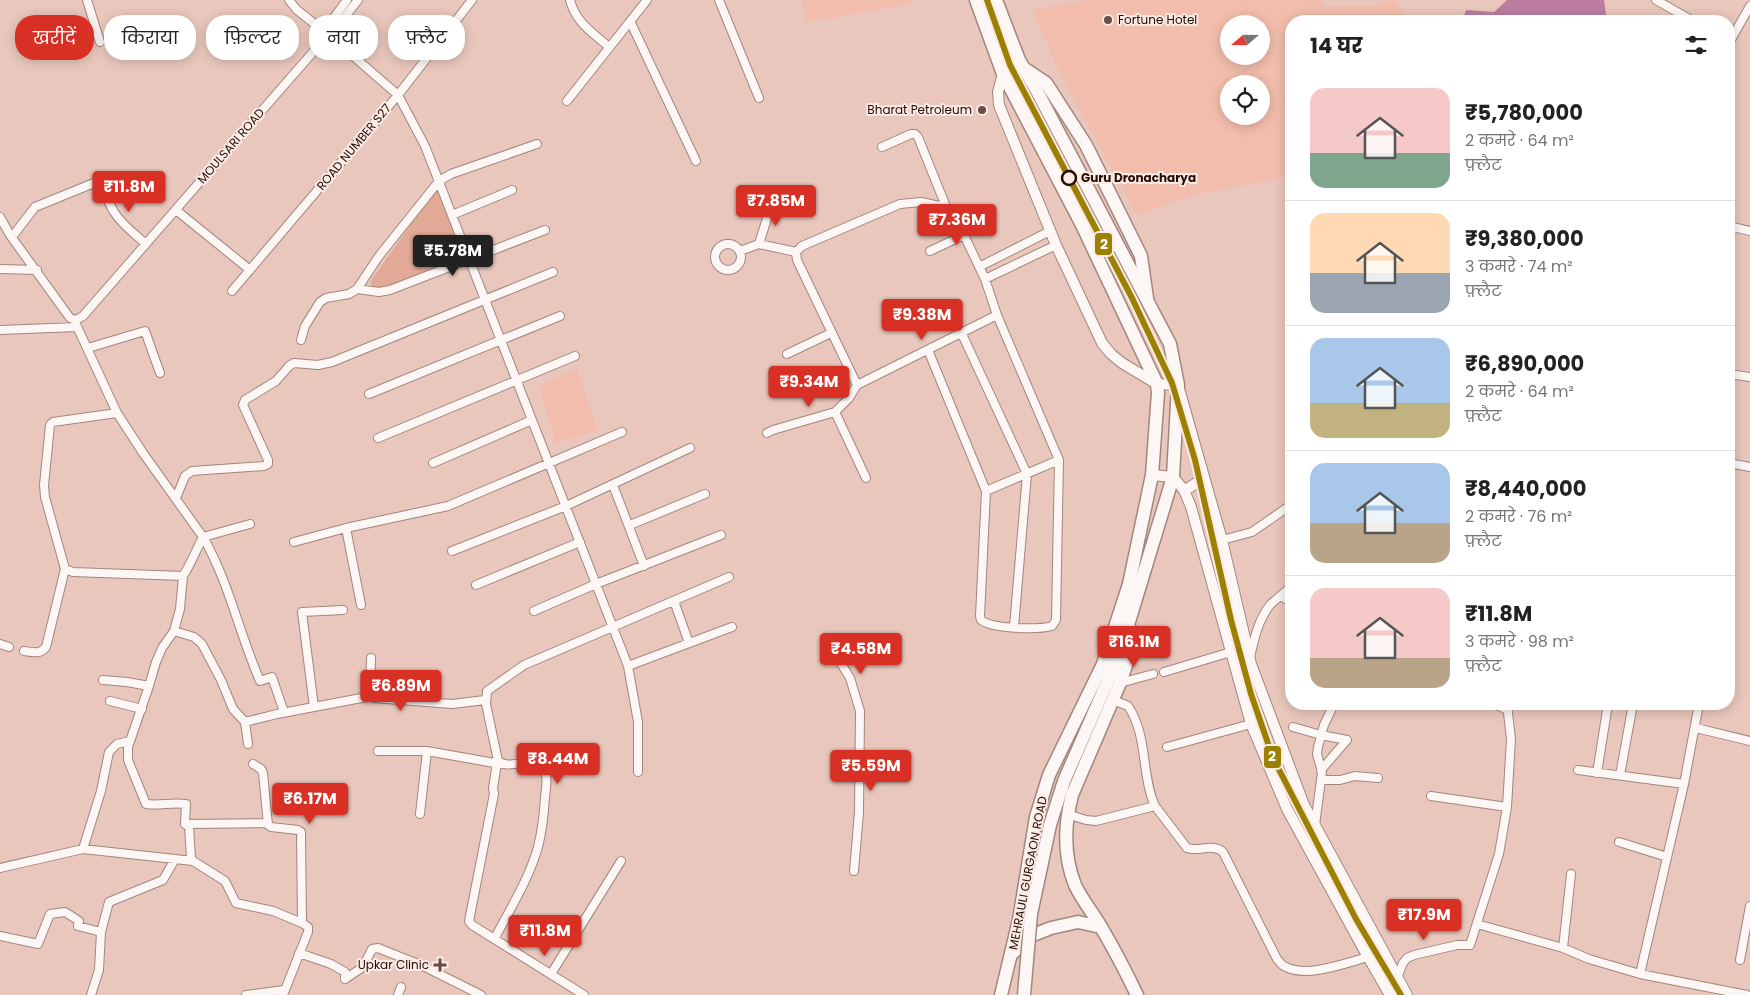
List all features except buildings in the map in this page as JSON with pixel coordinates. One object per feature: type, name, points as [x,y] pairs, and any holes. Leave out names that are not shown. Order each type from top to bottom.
[{"type":"main road","name":"MEHRAULI GURGAON ROAD","points":[[976,0],[1003,74],[1082,225],[1157,384],[1158,393],[1152,475],[1129,584],[1103,664],[1049,775],[1036,817],[1012,954],[1001,995]]},
{"type":"main road","points":[[996,0],[1022,67],[1037,91],[1170,344],[1178,386],[1173,477],[1114,668],[1064,781],[1050,825],[1031,914],[1024,995]]},
{"type":"main road","points":[[1022,67],[1046,82],[1086,145],[1141,256],[1147,298]]},
{"type":"main road","points":[[1128,625],[1135,639],[1120,684],[1072,795],[1067,814],[1065,839],[1068,863],[1076,886],[1101,927],[1137,995]]},
{"type":"main road","points":[[1012,954],[1028,937],[1051,928],[1078,922],[1101,927]]},
{"type":"street","points":[[87,0],[100,42]]},
{"type":"street","points":[[289,0],[297,10],[309,19]]},
{"type":"street","name":"MOULSARI ROAD","points":[[338,15],[347,0]]},
{"type":"street","name":"MOULSARI ROAD","points":[[344,15],[358,0]]},
{"type":"street","name":"ROAD NUMBER S27","points":[[232,291],[398,95],[472,0]]},
{"type":"street","points":[[570,0],[573,11],[580,21],[609,47]]},
{"type":"street","points":[[567,101],[647,0]]},
{"type":"street","points":[[719,0],[759,98]]},
{"type":"street","points":[[1656,0],[1682,15]]},
{"type":"street","points":[[1735,32],[1750,4],[1745,0]]},
{"type":"street","points":[[630,21],[696,162]]},
{"type":"street","name":"MOULSARI ROAD","points":[[76,324],[309,57]]},
{"type":"street","points":[[359,60],[398,95],[425,146],[470,259],[628,666],[638,722],[638,772]]},
{"type":"street","points":[[1003,74],[998,92],[999,105],[1056,245],[1102,343],[1122,363],[1157,384],[1178,386],[1222,540],[1250,662],[1304,805],[1396,978],[1407,995]]},
{"type":"street","points":[[882,147],[910,134],[915,134],[918,137],[947,208],[964,235],[984,278],[997,316],[1059,460],[1056,620],[1052,626],[1014,627],[985,623],[981,620],[986,491],[928,350]]},
{"type":"street","points":[[301,340],[308,320],[320,302],[326,298],[357,290],[388,244],[439,181],[452,174],[537,144]]},
{"type":"street","points":[[12,237],[35,207],[94,183],[98,184],[120,221],[146,244]]},
{"type":"street","points":[[452,215],[512,190]]},
{"type":"street","points":[[759,244],[772,202]]},
{"type":"street","points":[[796,252],[802,246],[900,204],[915,202],[947,208]]},
{"type":"street","points":[[176,210],[250,270]]},
{"type":"street","points":[[0,217],[12,237],[76,324],[117,413],[203,537],[218,566],[247,652],[260,681],[272,677],[284,712]]},
{"type":"street","points":[[1735,227],[1750,231]]},
{"type":"street","points":[[357,290],[383,292],[545,230]]},
{"type":"street","points":[[979,267],[1050,231]]},
{"type":"street","points":[[930,252],[964,235]]},
{"type":"street","points":[[740,251],[759,244],[796,252]]},
{"type":"street","points":[[984,278],[1056,245]]},
{"type":"street","points":[[796,252],[797,260],[830,332],[858,385]]},
{"type":"street","points":[[0,269],[36,270]]},
{"type":"street","points":[[176,498],[185,476],[192,471],[264,466],[268,464],[268,460],[243,405],[245,400],[276,381],[289,366],[297,363],[318,365],[332,362],[553,272]]},
{"type":"street","points":[[370,394],[560,316]]},
{"type":"street","points":[[767,434],[773,430],[835,412],[849,398],[858,385],[997,316]]},
{"type":"street","points":[[0,330],[76,324]]},
{"type":"street","points":[[88,348],[145,331],[160,373]]},
{"type":"street","points":[[787,354],[830,332]]},
{"type":"street","points":[[962,334],[1027,474],[1014,627]]},
{"type":"street","points":[[378,438],[575,356]]},
{"type":"street","points":[[1735,375],[1750,377]]},
{"type":"street","points":[[835,412],[866,478]]},
{"type":"street","points":[[24,650],[38,652],[43,651],[46,647],[65,569],[45,497],[44,485],[50,425],[53,422],[117,413]]},
{"type":"street","points":[[433,463],[532,420]]},
{"type":"street","points":[[294,542],[346,528],[448,506],[622,432]]},
{"type":"street","points":[[452,551],[566,506],[690,448]]},
{"type":"street","points":[[986,491],[1059,460]]},
{"type":"street","points":[[1735,465],[1750,467]]},
{"type":"street","points":[[1152,475],[1173,477],[1184,491],[1192,507],[1251,724],[1287,809],[1388,990],[1407,958],[1457,945],[1470,945],[1499,854],[1507,807],[1511,739],[1508,710]]},
{"type":"street","points":[[1184,491],[1204,478]]},
{"type":"street","points":[[613,485],[630,525],[644,566]]},
{"type":"street","points":[[630,525],[705,494]]},
{"type":"street","points":[[1222,540],[1252,532],[1285,509]]},
{"type":"street","points":[[193,861],[190,854],[189,827],[185,824],[186,804],[173,802],[152,805],[144,802],[128,760],[130,741],[150,686],[158,656],[174,631],[180,609],[183,576],[203,537],[250,524]]},
{"type":"street","points":[[346,528],[360,605]]},
{"type":"street","points":[[534,611],[596,584],[721,535]]},
{"type":"street","points":[[476,585],[580,542]]},
{"type":"street","points":[[65,569],[73,572],[183,576]]},
{"type":"street","points":[[584,995],[472,925],[469,918],[499,763],[485,700],[486,694],[490,688],[524,665],[729,577]]},
{"type":"street","points":[[1236,669],[1250,662],[1260,622],[1270,605],[1285,592]]},
{"type":"street","points":[[1281,596],[1285,598]]},
{"type":"street","points":[[674,601],[690,643]]},
{"type":"street","points":[[314,707],[302,612],[343,610]]},
{"type":"street","points":[[628,666],[732,627]]},
{"type":"street","points":[[174,631],[194,637],[202,644],[221,680],[233,710],[246,722],[248,744]]},
{"type":"street","points":[[0,644],[9,647]]},
{"type":"street","points":[[834,652],[850,678],[860,711],[859,812],[854,872]]},
{"type":"street","points":[[1164,672],[1231,652]]},
{"type":"street","points":[[371,658],[372,696]]},
{"type":"street","points":[[1120,684],[1153,674]]},
{"type":"street","points":[[103,680],[150,686]]},
{"type":"street","points":[[246,722],[284,712],[372,696],[376,698],[444,704],[485,700]]},
{"type":"street","points":[[110,700],[142,708]]},
{"type":"street","points":[[1113,700],[1128,706],[1135,718],[1144,756],[1149,793],[1155,806],[1187,848],[1192,850],[1212,847],[1218,848],[1222,852],[1277,959],[1283,966],[1301,971],[1330,968],[1368,957]]},
{"type":"street","points":[[1315,826],[1322,770],[1318,754],[1321,735],[1331,710]]},
{"type":"street","points":[[1596,773],[1607,710]]},
{"type":"street","points":[[1620,775],[1632,710]]},
{"type":"street","points":[[1640,974],[1684,784],[1698,710]]},
{"type":"street","points":[[1167,747],[1251,724]]},
{"type":"street","points":[[1293,727],[1348,740],[1322,770]]},
{"type":"street","points":[[1696,728],[1750,741]]},
{"type":"street","points":[[84,849],[101,791],[109,752],[117,744],[130,741]]},
{"type":"street","points":[[378,752],[427,752],[499,763],[534,763],[539,765],[546,773],[543,818],[538,846],[533,861],[495,938]]},
{"type":"street","points":[[420,814],[427,752]]},
{"type":"street","points":[[253,764],[261,768],[263,772],[268,822],[271,827],[301,832],[302,922]]},
{"type":"street","points":[[1578,770],[1684,784]]},
{"type":"street","points":[[1321,780],[1340,780],[1355,776],[1378,778]]},
{"type":"street","points":[[1431,796],[1507,807]]},
{"type":"street","points":[[1067,814],[1096,821],[1155,806]]},
{"type":"street","points":[[185,824],[268,822]]},
{"type":"street","points":[[1619,842],[1667,857]]},
{"type":"street","points":[[0,868],[84,849],[193,861],[225,882],[236,903],[263,908],[302,922],[308,927],[308,932],[284,993],[246,995]]},
{"type":"street","points":[[91,995],[99,970],[101,932],[109,902],[163,880],[175,859]]},
{"type":"street","points":[[552,974],[621,861]]},
{"type":"street","points":[[1563,948],[1572,874]]},
{"type":"street","points":[[1740,960],[1750,906]]},
{"type":"street","points":[[0,936],[38,944],[50,914],[65,912],[79,921],[78,926],[101,932]]},
{"type":"street","points":[[1477,924],[1563,948],[1589,959],[1640,974],[1748,995]]},
{"type":"street","points":[[299,953],[338,967],[345,972],[345,979],[364,967],[372,949],[381,948],[454,980],[481,995]]},
{"type":"shaded area","points":[[801,0],[912,0],[913,4],[807,22]]},
{"type":"shaded area","points":[[1087,0],[1322,0],[1324,7],[1379,5],[1396,0],[1403,15],[1285,15],[1285,177],[1189,196],[1137,216],[1056,65],[1033,10]]},
{"type":"shaded area","points":[[1507,0],[1604,0],[1606,15],[1464,15],[1466,10],[1494,12]]},
{"type":"shaded area","points":[[443,179],[469,256],[377,292],[370,282]]},
{"type":"shaded area","points":[[577,369],[597,430],[556,443],[539,386]]},
{"type":"metro line","name":"2","points":[[987,0],[1010,65],[1132,298],[1172,383],[1195,460],[1231,620],[1251,694],[1273,758],[1356,919],[1401,995]]},
{"type":"place","name":"Fortune Hotel","points":[[1108,20]]},
{"type":"place","name":"Bharat Petroleum","points":[[982,110]]},
{"type":"place","name":"Guru Dronacharya","points":[[1069,178]]},
{"type":"place","name":"Upkar Clinic","points":[[440,965]]}]
